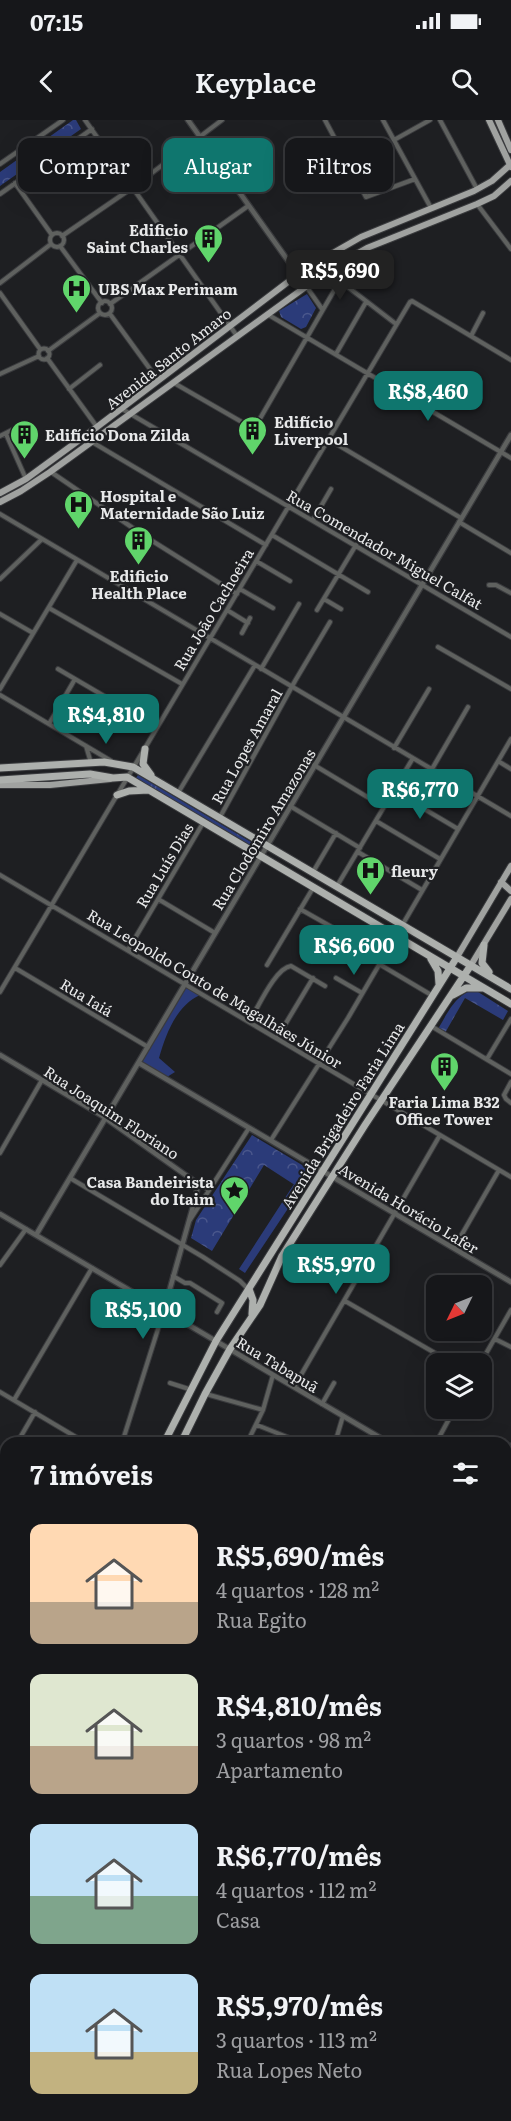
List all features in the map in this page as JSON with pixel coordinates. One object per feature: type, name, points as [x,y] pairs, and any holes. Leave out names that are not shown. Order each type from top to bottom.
[{"type":"highway","points":[[145,749],[143,764],[154,779]]},
{"type":"highway","points":[[0,768],[91,763],[115,763],[133,767],[511,989]]},
{"type":"highway","points":[[1,785],[90,774],[113,778],[127,777],[260,858],[511,1004]]},
{"type":"highway","points":[[117,795],[129,791],[148,790]]},
{"type":"highway","points":[[483,945],[482,963],[494,979]]},
{"type":"highway","points":[[427,955],[438,971],[435,993]]},
{"type":"highway","name":"Avenida Brigadeiro Faria Lima","points":[[167,1437],[216,1341],[457,957]]},
{"type":"highway","name":"Avenida Brigadeiro Faria Lima","points":[[184,1437],[205,1394],[250,1319],[282,1256],[381,1100],[471,965]]},
{"type":"highway","points":[[449,998],[466,988],[483,988]]},
{"type":"highway","points":[[412,1055],[405,1054],[403,1048],[417,1022]]},
{"type":"highway","points":[[392,1062],[404,1066]]},
{"type":"highway","points":[[259,1273],[261,1281],[269,1284]]},
{"type":"highway","points":[[249,1289],[254,1304],[250,1319]]},
{"type":"main road","points":[[489,120],[511,165]]},
{"type":"main road","points":[[498,120],[511,150]]},
{"type":"main road","name":"Avenida Santo Amaro","points":[[0,493],[26,479],[98,427],[298,274],[361,237],[477,189],[492,181],[511,165]]},
{"type":"main road","name":"Avenida Santo Amaro","points":[[0,502],[50,472],[327,271],[367,248],[494,196],[511,181]]},
{"type":"main road","name":"Avenida Brigadeiro Faria Lima","points":[[457,957],[511,866]]},
{"type":"main road","points":[[501,882],[511,891]]},
{"type":"main road","name":"Avenida Brigadeiro Faria Lima","points":[[471,965],[511,899]]},
{"type":"street","points":[[1,161],[63,120]]},
{"type":"street","points":[[85,120],[98,138]]},
{"type":"street","points":[[188,120],[322,309]]},
{"type":"street","points":[[151,173],[222,120]]},
{"type":"street","points":[[325,120],[364,196],[368,197],[415,179]]},
{"type":"street","points":[[383,120],[392,138]]},
{"type":"street","points":[[430,120],[393,140],[431,208]]},
{"type":"street","points":[[440,120],[477,189]]},
{"type":"street","points":[[0,194],[92,129]]},
{"type":"street","points":[[15,183],[52,235]]},
{"type":"street","points":[[62,236],[126,192]]},
{"type":"street","points":[[135,192],[237,336]]},
{"type":"street","points":[[477,204],[511,249]]},
{"type":"street","points":[[110,304],[248,206]]},
{"type":"street","points":[[52,235],[58,233],[62,236]]},
{"type":"street","points":[[51,244],[52,235]]},
{"type":"street","points":[[60,246],[63,241],[62,236]]},
{"type":"street","points":[[51,244],[56,247],[60,246]]},
{"type":"street","points":[[0,283],[51,244]]},
{"type":"street","points":[[60,246],[102,303]]},
{"type":"street","points":[[327,271],[396,324]]},
{"type":"street","points":[[174,383],[251,429],[255,428],[339,282]]},
{"type":"street","points":[[0,293],[40,349],[39,356]]},
{"type":"street","name":"Rua João Cachoeira","points":[[0,993],[411,301],[471,336]]},
{"type":"street","points":[[336,354],[366,302]]},
{"type":"street","points":[[102,303],[110,304]]},
{"type":"street","points":[[100,313],[99,306],[102,303]]},
{"type":"street","points":[[110,304],[112,310],[110,314]]},
{"type":"street","points":[[100,313],[110,314]]},
{"type":"street","points":[[98,427],[47,358],[48,351],[100,313]]},
{"type":"street","points":[[483,313],[471,336],[511,360]]},
{"type":"street","points":[[110,314],[158,381]]},
{"type":"street","points":[[267,314],[511,458]]},
{"type":"street","points":[[40,349],[44,348],[48,351]]},
{"type":"street","points":[[39,356],[42,359],[47,358]]},
{"type":"street","points":[[0,374],[39,356]]},
{"type":"street","points":[[69,389],[100,365]]},
{"type":"street","name":"Rua Comendador Miguel Calfat","points":[[122,409],[511,637]]},
{"type":"street","points":[[0,436],[18,427]]},
{"type":"street","points":[[6,434],[26,479]]},
{"type":"street","name":"Rua Clodomiro Amazonas","points":[[36,1235],[511,435]]},
{"type":"street","points":[[328,439],[511,553]]},
{"type":"street","points":[[91,441],[266,545]]},
{"type":"street","points":[[50,472],[146,537],[238,592],[273,608]]},
{"type":"street","points":[[313,520],[331,489]]},
{"type":"street","points":[[0,514],[511,816]]},
{"type":"street","points":[[272,535],[368,592]]},
{"type":"street","points":[[0,579],[42,539]]},
{"type":"street","points":[[317,610],[356,545]]},
{"type":"street","points":[[0,689],[77,560]]},
{"type":"street","points":[[256,561],[290,581]]},
{"type":"street","points":[[489,585],[496,585],[511,593]]},
{"type":"street","points":[[324,599],[341,609]]},
{"type":"street","points":[[261,669],[299,604]]},
{"type":"street","points":[[49,608],[182,684]]},
{"type":"street","points":[[227,610],[249,620],[242,633]]},
{"type":"street","points":[[0,614],[33,633]]},
{"type":"street","name":"Rua Lopes Amaral","points":[[220,817],[330,622]]},
{"type":"street","points":[[438,647],[511,688]]},
{"type":"street","points":[[178,793],[255,665]]},
{"type":"street","points":[[58,669],[157,727]]},
{"type":"street","points":[[49,724],[75,679]]},
{"type":"street","points":[[394,748],[429,689]]},
{"type":"street","points":[[0,695],[115,763]]},
{"type":"street","points":[[432,770],[468,707]]},
{"type":"street","points":[[272,1140],[320,1064],[511,740]]},
{"type":"street","points":[[85,745],[91,763]]},
{"type":"street","points":[[338,886],[413,758]]},
{"type":"street","points":[[498,761],[511,769]]},
{"type":"street","points":[[315,765],[384,807]]},
{"type":"street","points":[[394,791],[458,829]]},
{"type":"street","points":[[290,806],[336,833],[422,890]]},
{"type":"street","points":[[376,821],[440,859]]},
{"type":"street","name":"Rua Luís Dias","points":[[128,950],[203,823]]},
{"type":"street","points":[[314,872],[336,833]]},
{"type":"street","name":"Rua Leopoldo Couto de Magalhães Júnior","points":[[0,875],[511,1177]]},
{"type":"street","points":[[267,965],[313,888]]},
{"type":"street","points":[[158,899],[215,933]]},
{"type":"street","points":[[300,909],[383,956]]},
{"type":"street","points":[[379,964],[435,993]]},
{"type":"street","points":[[249,1022],[276,977],[284,968],[291,966],[325,986]]},
{"type":"street","name":"Rua Iaiá","points":[[15,968],[148,1047]]},
{"type":"street","points":[[278,1038],[313,978]]},
{"type":"street","points":[[336,978],[362,993]]},
{"type":"street","points":[[487,1059],[511,1019]]},
{"type":"street","points":[[431,1026],[511,1074]]},
{"type":"street","name":"Rua Joaquim Floriano","points":[[0,1055],[106,1119],[209,1190]]},
{"type":"street","name":"Avenida Horácio Lafer","points":[[139,1063],[511,1282]]},
{"type":"street","points":[[0,1153],[42,1080]]},
{"type":"street","points":[[511,1082],[504,1095],[511,1103]]},
{"type":"street","points":[[189,1221],[250,1127]]},
{"type":"street","points":[[294,1387],[440,1135]]},
{"type":"street","points":[[454,1248],[500,1170]]},
{"type":"street","points":[[70,1178],[183,1244],[249,1289]]},
{"type":"street","points":[[125,1437],[183,1244],[197,1191],[194,1180]]},
{"type":"street","name":"Rua Tabapuã","points":[[0,1214],[379,1437]]},
{"type":"street","points":[[0,1265],[26,1229]]},
{"type":"street","points":[[14,1400],[92,1268]]},
{"type":"street","points":[[173,1276],[185,1283],[190,1283],[222,1303],[217,1312]]},
{"type":"street","points":[[345,1300],[435,1353]]},
{"type":"street","points":[[487,1353],[511,1310]]},
{"type":"street","points":[[495,1339],[511,1347]]},
{"type":"street","points":[[250,1437],[263,1410],[273,1375]]},
{"type":"street","points":[[170,1383],[192,1390]]},
{"type":"street","points":[[322,1404],[334,1383]]},
{"type":"street","points":[[0,1392],[77,1437]]},
{"type":"street","points":[[205,1394],[263,1410]]},
{"type":"street","points":[[20,1437],[35,1412]]},
{"type":"street","points":[[337,1437],[343,1416]]},
{"type":"street","points":[[439,1437],[449,1419]]},
{"type":"street","points":[[256,1425],[287,1437]]},
{"type":"green space","points":[[73,120],[76,120],[81,129],[68,138],[48,138]]},
{"type":"green space","points":[[18,159],[18,173],[0,186],[0,172]]},
{"type":"green space","points":[[307,294],[316,308],[306,327],[301,329],[281,317],[279,311]]},
{"type":"green space","points":[[138,775],[251,842],[249,845],[136,778]]},
{"type":"green space","points":[[185,987],[200,995],[178,1013],[165,1040],[159,1058],[175,1072],[167,1077],[142,1062]]},
{"type":"green space","points":[[475,990],[508,1011],[503,1020],[465,998],[445,1033],[438,1029],[457,1000],[462,995]]},
{"type":"green space","points":[[252,1135],[312,1171],[301,1189],[264,1165],[212,1251],[191,1238],[196,1220]]},
{"type":"green space","points":[[294,1184],[301,1189],[245,1273],[239,1269]]},
{"type":"place","name":"Edificio Saint Charles","points":[[209,264]]},
{"type":"place","name":"UBS Max Perimam","points":[[77,314]]},
{"type":"place","name":"Edifício Liverpool","points":[[253,456]]},
{"type":"place","name":"Edifício Dona Zilda","points":[[24,460]]},
{"type":"place","name":"Hospital e Maternidade São Luiz","points":[[79,530]]},
{"type":"place","name":"Edificio Health Place","points":[[139,566]]},
{"type":"place","name":"fleury","points":[[370,896]]},
{"type":"place","name":"Faria Lima B32 Office Tower","points":[[444,1092]]},
{"type":"place","name":"Casa Bandeirista do Itaim","points":[[235,1216]]}]
